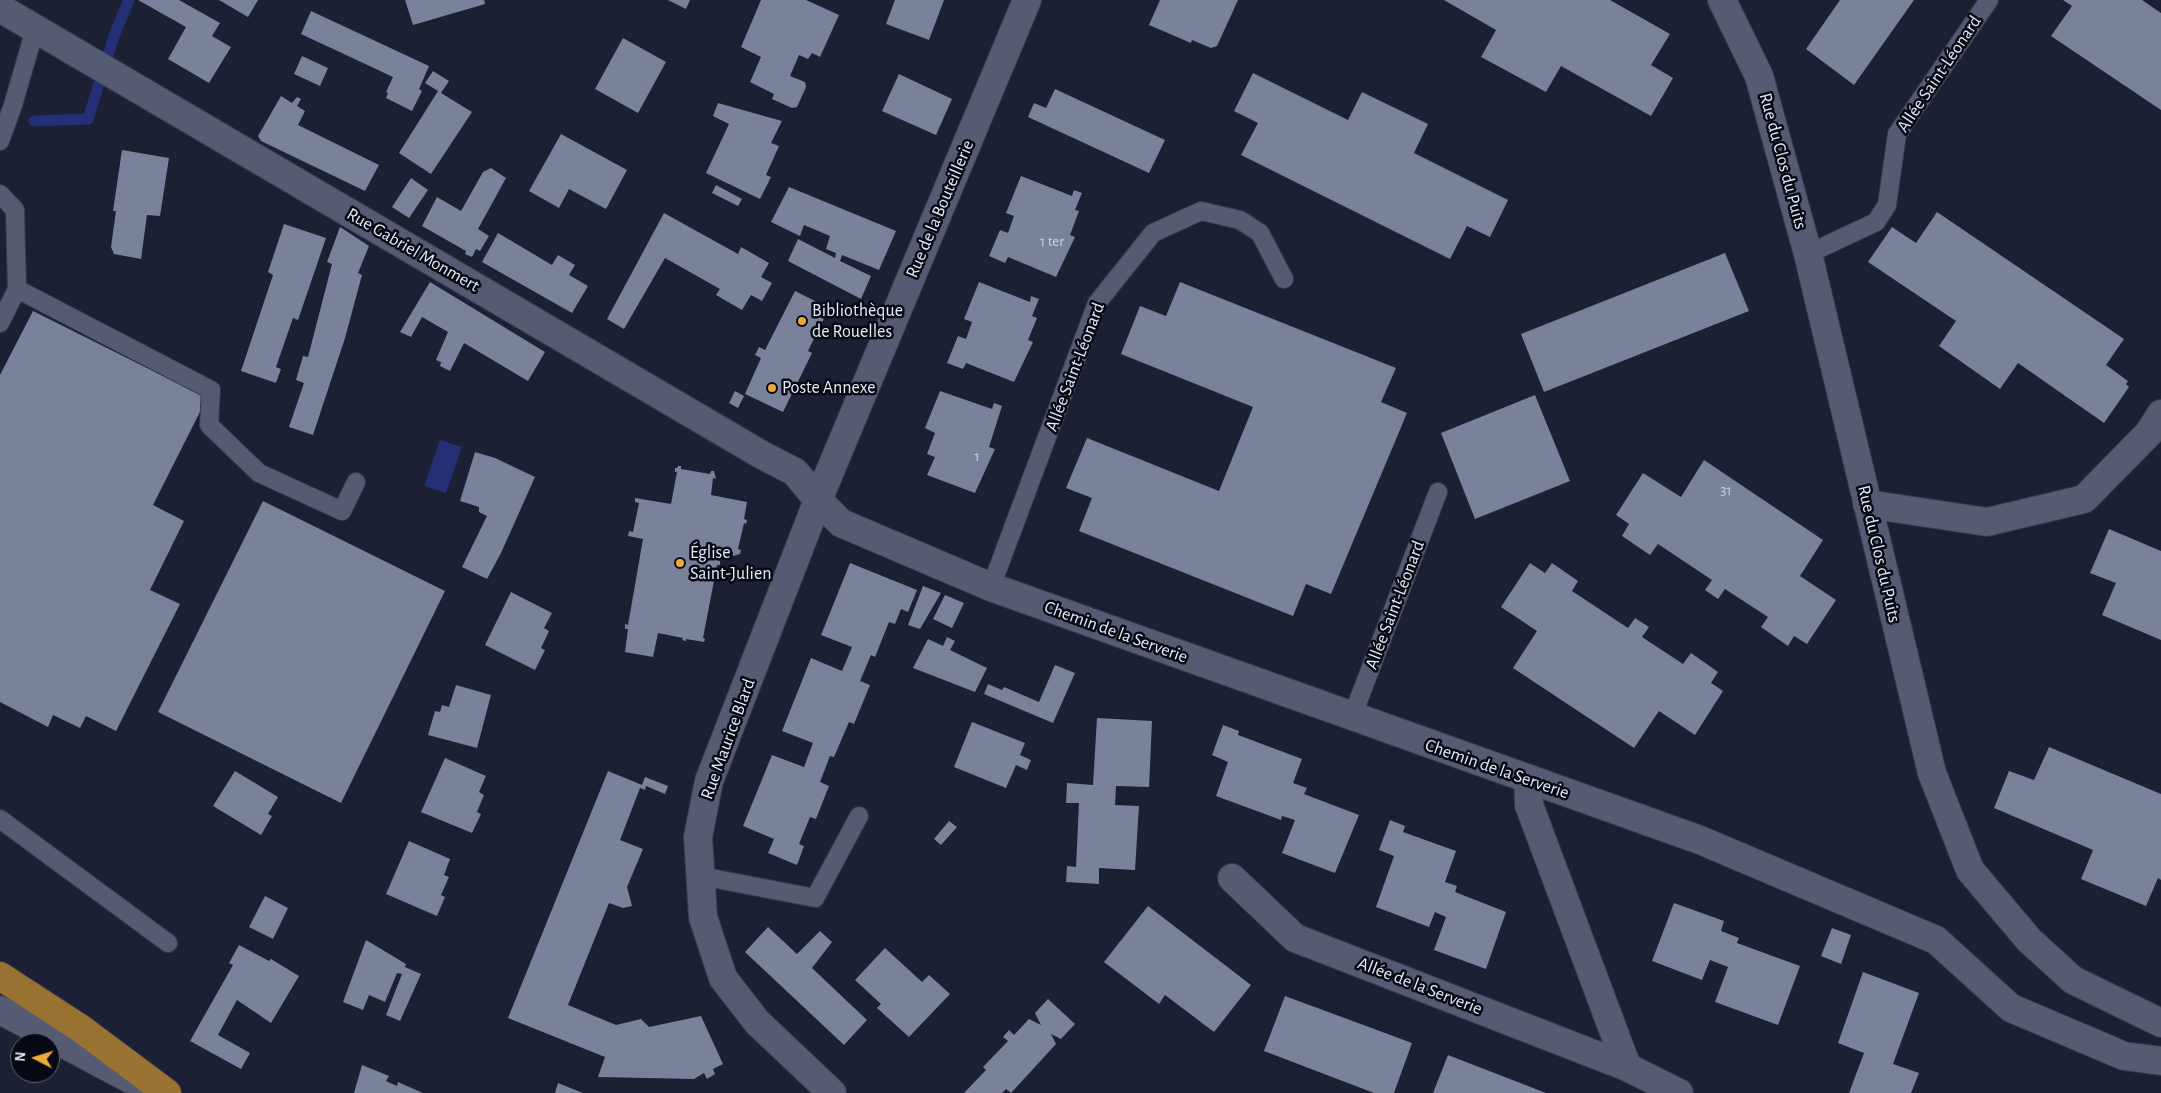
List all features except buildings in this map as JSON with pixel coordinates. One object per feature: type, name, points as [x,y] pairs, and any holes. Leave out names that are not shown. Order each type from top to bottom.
[{"type":"highway","points":[[0,976],[80,1028],[168,1093]]},
{"type":"street","name":"Rue de la Bouteillerie","points":[[818,500],[1027,0]]},
{"type":"street","name":"Rue du Clos du Puits","points":[[1722,0],[1760,76],[1808,254],[1932,773],[1970,870],[2029,940],[2073,980],[2161,1023]]},
{"type":"street","name":"Rue Gabriel Monmert","points":[[0,8],[753,450],[795,472],[818,500]]},
{"type":"street","points":[[1867,504],[1987,522],[2084,499],[2149,433],[2161,414]]},
{"type":"street","name":"Chemin de la Serverie","points":[[818,500],[841,523],[991,587],[1700,840],[1936,940],[2011,1008],[2124,1056],[2161,1061]]},
{"type":"street","name":"Rue Maurice Blard","points":[[818,500],[708,787],[698,837],[703,918],[723,978],[757,1022],[832,1093]]},
{"type":"street","points":[[1528,780],[1528,805],[1627,1067]]},
{"type":"street","name":"Allée de la Serverie","points":[[1232,878],[1295,938],[1627,1067],[1679,1093]]},
{"type":"street","points":[[0,1010],[156,1093]]},
{"type":"lane","name":"Allée Saint-Léonard","points":[[1808,254],[1876,222],[1887,205],[1897,134],[1989,0]]},
{"type":"lane","points":[[0,141],[13,105],[35,28]]},
{"type":"lane","points":[[0,194],[15,210],[16,289],[0,323]]},
{"type":"lane","name":"Allée Saint-Léonard","points":[[991,587],[1097,303],[1153,233],[1202,211],[1240,220],[1260,233],[1284,280]]},
{"type":"lane","points":[[16,289],[211,390],[209,425],[259,473],[342,512],[356,482]]},
{"type":"lane","name":"Allée Saint-Léonard","points":[[1352,717],[1438,492]]},
{"type":"lane","points":[[700,876],[815,898],[859,816]]},
{"type":"lane","points":[[0,819],[168,943]]},
{"type":"shaded area","points":[[440,440],[462,447],[446,493],[424,486]]},
{"type":"waterway","points":[[34,121],[88,119],[115,33],[129,0]]},
{"type":"place","name":"Bibliothèque de Rouelles","points":[[802,321]]},
{"type":"place","name":"Poste Annexe","points":[[772,388]]},
{"type":"place","name":"Église Saint-Julien","points":[[680,563]]}]
